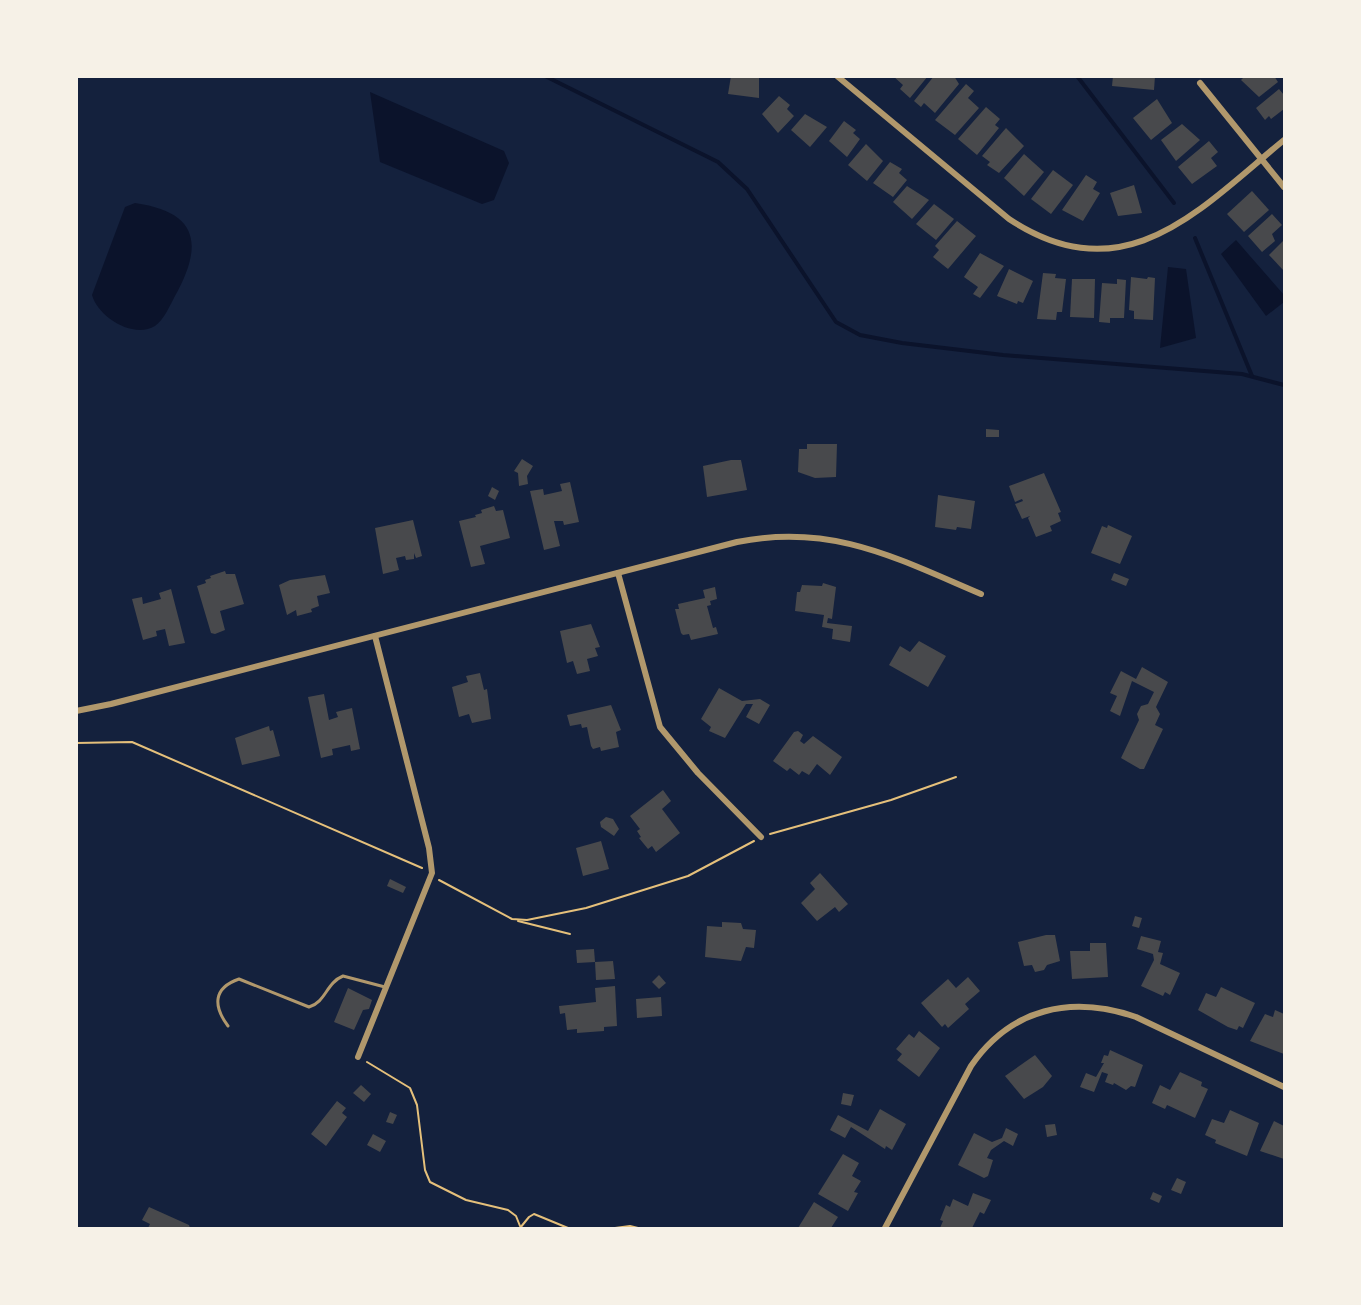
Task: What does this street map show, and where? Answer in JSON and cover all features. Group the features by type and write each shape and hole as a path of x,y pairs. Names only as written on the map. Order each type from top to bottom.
{"street":[{"path":"837,76 1009,219 1030,233 1069,246 1118,247 1159,236 1190,217 1284,140"},
{"path":"1200,83 1284,187"},
{"path":"76,711 753,539 814,536 863,546 981,594"},
{"path":"618,573 660,727 698,773 761,837"},
{"path":"358,1057 432,873 429,848 375,636"},
{"path":"885,1228 971,1066 994,1038 1013,1024 1048,1010 1093,1006 1136,1017 1284,1087"}],"lane":[{"path":"228,1026 219,1013 219,995 224,987 239,979 309,1007 320,1003 330,985 343,976 387,987"}],"path":[{"path":"761,837 891,800 956,777"},
{"path":"512,919 555,933 570,934"},
{"path":"358,1057 402,1081 410,1088 417,1105 425,1170 430,1182 466,1200 508,1210 516,1216 520,1227 534,1214 568,1228"},
{"path":"615,1228 630,1226 638,1228"}],"water":[{"path":"370,92 504,151 509,163 494,200 482,204 380,162"},
{"path":"135,203 156,207 172,214 190,233 192,246 190,261 184,277 164,316 155,326 137,330 127,328 109,318 101,311 92,295 125,207"},
{"path":"1236,240 1284,295 1284,302 1266,316 1221,254"},
{"path":"1168,267 1186,269 1196,338 1160,348"}],"building":[{"path":"731,76 759,76 759,98 728,94"},
{"path":"893,76 928,76 910,98 900,89 903,85"},
{"path":"934,76 954,76 959,84 935,113 924,103 921,107 914,101"},
{"path":"1113,76 1155,76 1154,90 1112,86"},
{"path":"1245,76 1274,76 1278,82 1259,97 1241,80"},
{"path":"966,84 974,91 968,98 979,108 955,135 935,120"},
{"path":"1279,89 1284,95 1284,109 1271,119 1269,116 1265,120 1256,108"},
{"path":"779,96 790,105 787,109 794,116 778,133 762,114"},
{"path":"1157,99 1172,123 1151,140 1133,118"},
{"path":"986,107 1000,119 995,125 999,128 977,155 958,139"},
{"path":"805,114 827,127 810,147 791,130"},
{"path":"844,121 856,130 853,133 860,139 847,157 829,141"},
{"path":"1182,124 1200,140 1176,161 1161,140"},
{"path":"1006,128 1024,146 999,173 987,165 990,162 982,156"},
{"path":"1209,141 1218,152 1211,158 1217,166 1192,184 1178,167"},
{"path":"866,144 883,161 867,181 848,165"},
{"path":"1024,154 1044,172 1024,196 1004,178"},
{"path":"890,162 902,169 899,173 907,180 893,197 873,183"},
{"path":"1053,170 1073,185 1051,214 1031,199"},
{"path":"1086,175 1097,182 1093,189 1100,193 1083,221 1062,210"},
{"path":"1134,185 1142,213 1118,216 1110,193"},
{"path":"907,186 929,200 912,219 893,202"},
{"path":"1252,191 1269,210 1244,232 1227,214"},
{"path":"934,204 954,219 936,240 916,224"},
{"path":"1272,214 1282,225 1272,234 1275,241 1262,252 1248,236"},
{"path":"957,221 976,236 948,269 933,257 939,250 935,246"},
{"path":"1284,240 1284,271 1269,255"},
{"path":"980,253 1004,266 980,298 973,294 978,287 964,277"},
{"path":"1009,269 1033,281 1023,303 1018,301 1017,304 997,296"},
{"path":"1043,273 1056,274 1055,278 1066,279 1062,312 1057,312 1056,320 1037,319"},
{"path":"1131,277 1155,278 1153,320 1134,319 1134,311 1129,310"},
{"path":"1072,279 1095,279 1094,318 1070,317"},
{"path":"1117,279 1126,280 1124,318 1110,318 1110,323 1099,322 1102,283 1117,284"},
{"path":"986,429 999,430 999,437 986,437"},
{"path":"807,444 837,444 836,477 815,478 798,472 799,449 807,449"},
{"path":"522,459 533,466 527,476 528,484 519,486 518,473 514,471"},
{"path":"741,460 747,490 707,497 703,466"},
{"path":"1044,473 1061,512 1058,513 1061,521 1050,526 1052,531 1036,537 1028,518 1030,516 1022,519 1015,504 1023,501 1022,499 1015,502 1009,486"},
{"path":"570,482 579,522 564,525 563,521 554,521 560,546 544,550 530,491 543,489 544,495 562,491 560,484"},
{"path":"492,487 499,491 495,500 488,496"},
{"path":"938,495 975,501 971,529 957,527 956,530 935,527"},
{"path":"494,506 496,511 503,510 510,538 480,546 485,564 471,567 459,521 476,517 475,515 482,513 481,510"},
{"path":"413,520 422,556 416,558 414,553 414,559 406,560 405,556 396,558 399,570 383,574 375,528"},
{"path":"1108,525 1132,536 1120,564 1091,553 1102,526 1107,528"},
{"path":"225,571 226,574 235,574 244,604 220,611 225,630 215,634 211,633 197,586 206,583 205,580 211,578 210,576"},
{"path":"1114,573 1129,579 1126,586 1111,580"},
{"path":"325,575 330,593 317,596 319,606 311,609 312,612 297,616 296,610 287,615 279,585 290,580"},
{"path":"823,583 836,587 832,619 828,618 827,623 852,626 850,642 832,639 833,629 822,627 824,615 795,611 797,592 800,592 802,585 822,586"},
{"path":"715,587 717,599 710,601 711,605 707,606 713,628 716,627 718,634 691,640 689,634 681,633 675,609 679,609 678,604 705,598 703,590"},
{"path":"171,589 185,643 169,646 165,629 156,631 157,636 143,640 132,599 142,597 143,604 161,599 159,593"},
{"path":"591,624 600,647 595,648 598,656 587,659 590,671 577,674 573,661 567,663 560,631"},
{"path":"919,641 946,656 928,687 889,665 900,646 910,652"},
{"path":"1142,667 1168,682 1156,707 1160,714 1155,725 1163,729 1144,769 1140,769 1121,758 1139,720 1137,714 1141,706 1148,704 1154,692 1132,681 1120,716 1110,711 1117,696 1110,693 1121,671 1136,679"},
{"path":"480,673 484,690 487,689 491,719 472,723 469,714 459,717 452,687 468,682 466,676"},
{"path":"719,688 742,701 760,699 770,705 759,724 746,717 753,704 746,704 725,738 709,731 711,727 701,719"},
{"path":"324,694 329,720 338,717 336,712 352,708 360,749 351,751 350,745 332,749 333,755 321,758 308,697"},
{"path":"611,705 621,730 616,732 619,747 601,751 600,747 593,749 587,727 582,728 581,724 570,726 567,715"},
{"path":"269,726 270,731 273,730 280,756 242,765 235,738"},
{"path":"798,731 803,735 800,741 804,744 813,736 842,757 830,775 817,764 809,775 802,771 799,775 790,768 787,771 773,761 794,732"},
{"path":"663,790 671,801 662,809 680,833 656,852 652,846 648,849 639,838 641,837 637,831 640,829 630,816"},
{"path":"606,817 613,819 619,829 614,836 601,827 600,822"},
{"path":"601,841 609,869 583,876 576,848"},
{"path":"820,873 848,904 839,912 835,907 817,921 801,903 815,889 810,883"},
{"path":"390,879 406,887 403,893 387,886"},
{"path":"1135,916 1142,918 1139,928 1132,926"},
{"path":"722,922 741,923 743,929 756,930 754,948 746,947 741,961 705,957 707,926 722,927"},
{"path":"1055,935 1060,961 1035,972 1032,965 1024,966 1018,942"},
{"path":"1141,936 1161,941 1158,952 1163,953 1160,964 1180,973 1170,995 1165,992 1163,996 1141,986 1154,960 1153,954 1137,949"},
{"path":"1090,943 1106,943 1108,977 1072,979 1070,951 1090,951"},
{"path":"594,949 595,962 577,963 576,950"},
{"path":"613,961 615,979 596,980 595,962"},
{"path":"659,975 666,983 659,989 652,982"},
{"path":"968,977 980,991 965,1004 969,1009 948,1028 945,1024 942,1027 921,1003 948,979 956,988"},
{"path":"615,986 617,1026 604,1027 604,1031 577,1033 577,1029 567,1030 565,1013 560,1014 559,1006 596,1002 595,988"},
{"path":"1221,987 1255,1003 1243,1028 1239,1026 1237,1030 1228,1027 1198,1010 1206,993 1216,997"},
{"path":"348,988 372,1000 369,1009 363,1010 354,1030 334,1022"},
{"path":"661,997 662,1016 637,1018 636,999"},
{"path":"1275,1010 1284,1014 1284,1054 1250,1041 1265,1014 1273,1017"},
{"path":"919,1031 940,1048 919,1077 897,1060 902,1054 896,1049 909,1034 914,1038"},
{"path":"1110,1050 1143,1065 1135,1087 1131,1086 1126,1090 1114,1083 1113,1085 1105,1082 1108,1074 1102,1072 1094,1092 1080,1087 1086,1073 1096,1077 1104,1063 1101,1063 1104,1055 1108,1056"},
{"path":"1035,1055 1052,1076 1043,1087 1024,1099 1005,1076"},
{"path":"1180,1072 1202,1082 1201,1086 1208,1089 1195,1118 1167,1105 1165,1109 1152,1103 1160,1085 1170,1090"},
{"path":"361,1085 371,1094 364,1102 353,1093"},
{"path":"843,1093 854,1095 851,1106 841,1104"},
{"path":"337,1101 346,1108 342,1113 347,1117 326,1146 311,1134"},
{"path":"880,1109 906,1124 892,1150 886,1146 885,1149 851,1127 845,1138 830,1130 838,1115 868,1131"},
{"path":"1230,1110 1259,1123 1247,1156 1215,1143 1216,1140 1205,1135 1212,1119 1224,1123"},
{"path":"390,1112 397,1115 393,1124 386,1122"},
{"path":"1274,1121 1284,1126 1284,1159 1260,1151"},
{"path":"1055,1124 1057,1135 1047,1137 1045,1125"},
{"path":"1006,1128 1018,1134 1013,1146 1004,1141 991,1150 987,1158 993,1160 988,1176 984,1178 958,1165 974,1133 992,1142 1002,1138"},
{"path":"373,1134 386,1141 380,1152 367,1145"},
{"path":"843,1154 859,1163 852,1176 861,1181 854,1192 858,1193 848,1211 818,1194"},
{"path":"1177,1178 1186,1182 1181,1194 1171,1190"},
{"path":"1153,1192 1162,1196 1159,1203 1150,1199"},
{"path":"973,1193 991,1200 984,1214 980,1212 972,1228 940,1228 943,1221 940,1220 946,1205 950,1207 953,1199 968,1206"},
{"path":"814,1202 838,1217 831,1228 798,1228"},
{"path":"149,1207 189,1225 190,1228 148,1228 150,1224 142,1220"}],"waterway":[{"path":"545,76 718,162 747,189 836,322 860,335 902,343 1003,355 1242,374 1284,385"},
{"path":"1077,76 1174,203"},
{"path":"1195,238 1252,376"}]}
